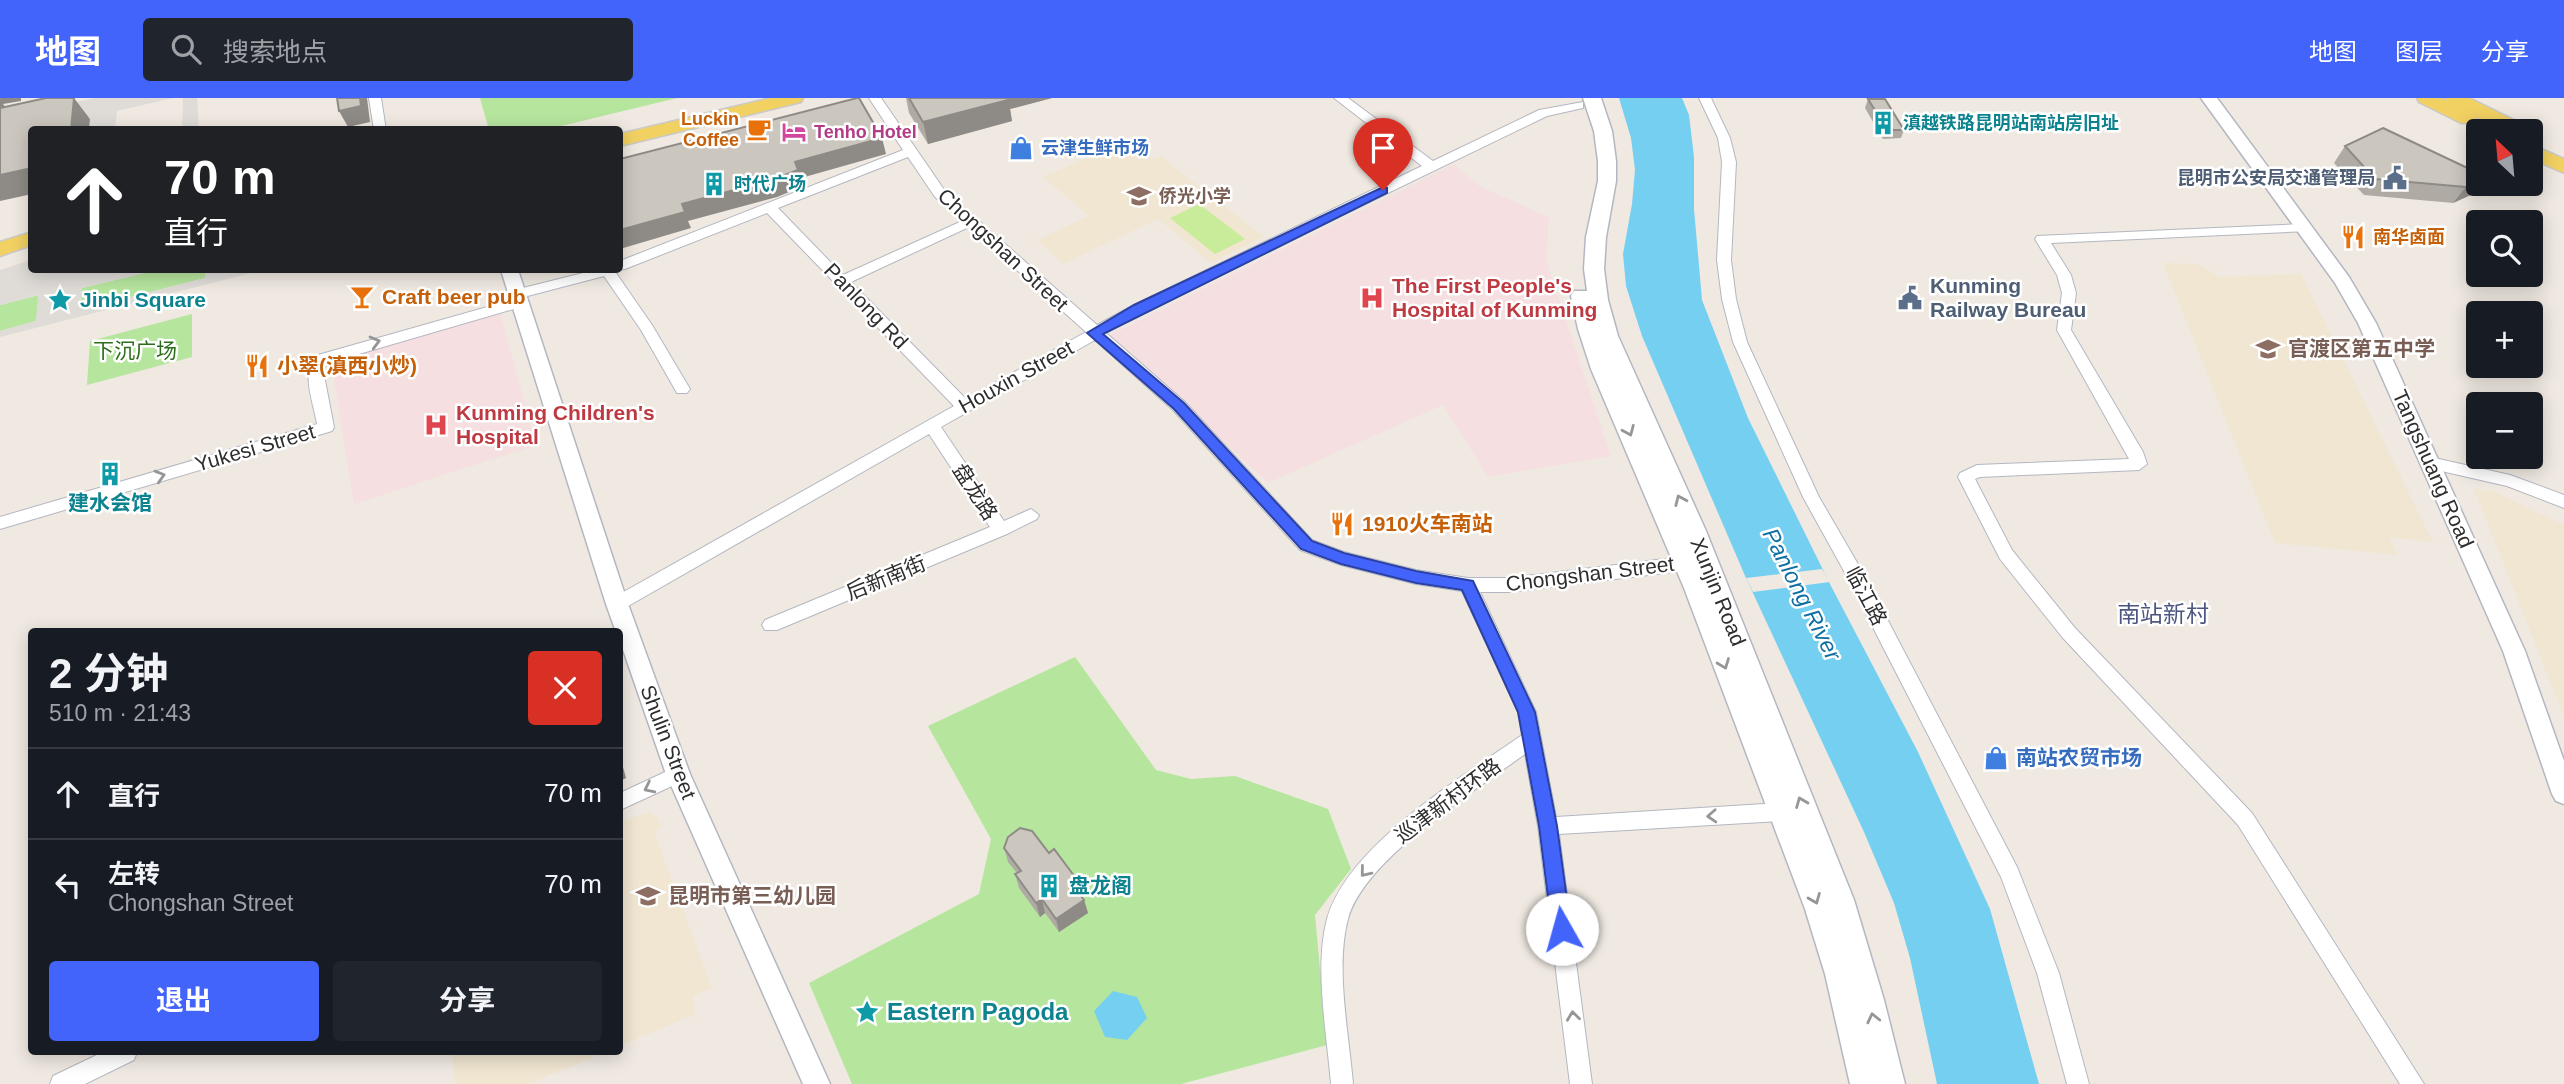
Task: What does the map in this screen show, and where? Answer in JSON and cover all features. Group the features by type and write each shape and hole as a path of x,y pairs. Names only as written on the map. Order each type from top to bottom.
{"main road":[{"path":"623,128 739,98"},
{"path":"623,139 794,98"},
{"path":"2426,98 2468,119"},
{"path":"2454,98 2497,119"},
{"name":"Xunjin Road","path":"1583,100 1594,171 1580,236 1578,265 1588,329 1695,562 1840,900 1869,1000 1889,1084"},
{"path":"2543,142 2564,152"},
{"path":"2543,156 2564,167"},
{"path":"0,248 28,239"},
{"path":"0,263 28,254"},
{"name":"Xunjin Road","path":"1695,562 1780,812 1820,909 1840,974 1866,1084"}],"street":[{"path":"375,98 379,126"},
{"name":"Chongshan Street","path":"875,98 909,152 940,194 1179,406 1306,545 1341,558 1416,577 1468,585 1510,585 1695,562"},
{"path":"1340,98 1432,167"},
{"name":"临江路","path":"1705,98 1724,138 1729,162 1724,260 1729,299 1740,342 1811,497 1853,571 2010,874 2048,973 2078,1084"},
{"name":"Tangshuang Road","path":"2209,98 2343,282 2367,323 2514,651 2564,794"},
{"name":"Houxin Street","path":"617,604 1139,308 1543,113 1583,100"},
{"path":"623,265 909,152"},
{"name":"Panlong Rd","path":"768,206 964,407"},
{"path":"841,281 970,222"},
{"path":"2304,228 2042,239 2064,275 2069,293 2064,330 2135,452 2139,464 1977,471 1966,477 2006,554 2069,633 2245,819 2413,1084"},
{"name":"Shulin Street","path":"510,273 617,604 678,774 817,1084"},
{"path":"518,299 599,273"},
{"path":"614,273 682,389"},
{"name":"Yukesi Street","path":"0,523 326,427 314,370 316,364 323,359 518,299"},
{"name":"盘龙路","path":"931,424 1001,530 1031,515"},
{"path":"2430,463 2510,481 2564,502"},
{"name":"后新南街","path":"771,625 1001,530"},
{"path":"1468,585 1527,712 1548,826 1581,1084"},
{"name":"巡津新村环路","path":"1342,1084 1334,943 1338,915 1354,885 1394,842 1532,737"},
{"path":"623,801 678,774"},
{"path":"1548,826 1780,812"},
{"path":"61,1084 120,1055"}],"shaded area":[{"path":"95,98 173,98 117,111 115,126 90,126 90,117 76,116 0,119"},
{"path":"183,98 197,98 199,126 182,126"},
{"name":"侨光小学","path":"1128,140 1152,159 1160,156 1264,237 1211,263 1158,219 1063,264 1037,240 1089,216 1043,177"},
{"name":"The First People's Hospital of Kunming","path":"1454,164 1479,186 1549,217 1546,260 1611,456 1488,477 1443,405 1268,483 1110,335"},
{"name":"Jinbi Square","path":"28,261 28,273 144,273 82,288 81,310 205,278 205,273 251,273 0,337 0,331 36,321 38,295 0,305 0,270"},
{"name":"官渡区第五中学","path":"2163,263 2198,264 2219,277 2301,274 2433,542 2389,537 2397,555 2275,543"},
{"name":"Kunming Children's Hospital","path":"500,312 536,445 354,504 331,361"},
{"path":"2474,489 2493,491 2564,525 2564,717"},
{"name":"昆明市第三幼儿园","path":"649,812 657,817 662,827 654,832 712,988 693,996 695,1014 623,1045 623,821"},
{"path":"452,1055 599,1055 528,1084 455,1084"}],"green space":[{"path":"480,98 677,98 561,126 488,126"},
{"path":"1199,204 1245,239 1215,254 1170,218"},
{"path":"144,273 205,273 205,278 80,310 82,288"},
{"path":"39,295 36,321 0,331 0,305"},
{"name":"下沉广场","path":"192,314 192,357 87,385 90,341"},
{"path":"1075,657 1156,770 1191,779 1235,776 1328,809 1351,869 1315,915 1327,1045 1181,1084 852,1084 809,983 979,894 991,839 928,726"}],"water":[{"name":"Panlong River","path":"1619,98 1682,98 1689,115 1694,157 1694,209 1702,300 1748,418 1831,586 1918,752 1990,909 2039,1084 1937,1084 1910,958 1894,903 1864,832 1746,578 1642,336 1626,286 1623,254 1635,170 1631,138"},
{"path":"1113,991 1137,997 1147,1018 1127,1040 1105,1037 1094,1011"}],"pier":[{"path":"1822,569 1830,582 1753,592 1746,578"}],"building":[{"path":"46,98 74,98 71,126 28,126 28,169 0,175 0,108"},
{"path":"337,98 360,98 361,106 339,111"},
{"name":"时代广场","path":"859,98 882,138 795,162 798,170 772,180 682,204 685,212 623,229 623,158"},
{"path":"909,98 1007,98 1008,100 923,122"},
{"path":"1868,99 1885,99 1904,130 1887,130"},
{"path":"2383,128 2466,167 2466,187 2375,179 2345,146"},
{"name":"盘龙阁","path":"1020,828 1032,831 1049,853 1054,849 1075,877 1070,881 1084,900 1056,919 1042,899 1036,903 1015,874 1021,871 1004,848 1008,837"}],"place":[{"name":"滇越铁路昆明站南站房旧址","path":"1883,123"},
{"name":"Luckin Coffee","path":"759,129"},
{"name":"Tenho Hotel","path":"794,132"},
{"name":"云津生鲜市场","path":"1021,148"},
{"name":"昆明市公安局交通管理局","path":"2395,178"},
{"name":"时代广场","path":"714,184"},
{"name":"侨光小学","path":"1139,196"},
{"name":"南华卤面","path":"2353,237"},
{"name":"Craft beer pub","path":"362,297"},
{"name":"The First People's Hospital of Kunming","path":"1372,298"},
{"name":"Kunming Railway Bureau","path":"1910,298"},
{"name":"Jinbi Square","path":"60,300"},
{"name":"官渡区第五中学","path":"2268,349"},
{"name":"小翠(滇西小炒)","path":"257,366"},
{"name":"Kunming Children's Hospital","path":"436,425"},
{"name":"建水会馆","path":"110,474"},
{"name":"1910火车南站","path":"1342,524"},
{"name":"南站农贸市场","path":"1996,758"},
{"name":"盘龙阁","path":"1049,886"},
{"name":"昆明市第三幼儿园","path":"648,896"},
{"name":"Eastern Pagoda","path":"867,1012"}],"district":[{"name":"南站新村","path":"2163,614"}],"route":[{"path":"1383,190 1139,308 1094,333 1179,406 1306,545 1341,558 1416,577 1468,585 1527,712 1548,826 1562,929"}]}
